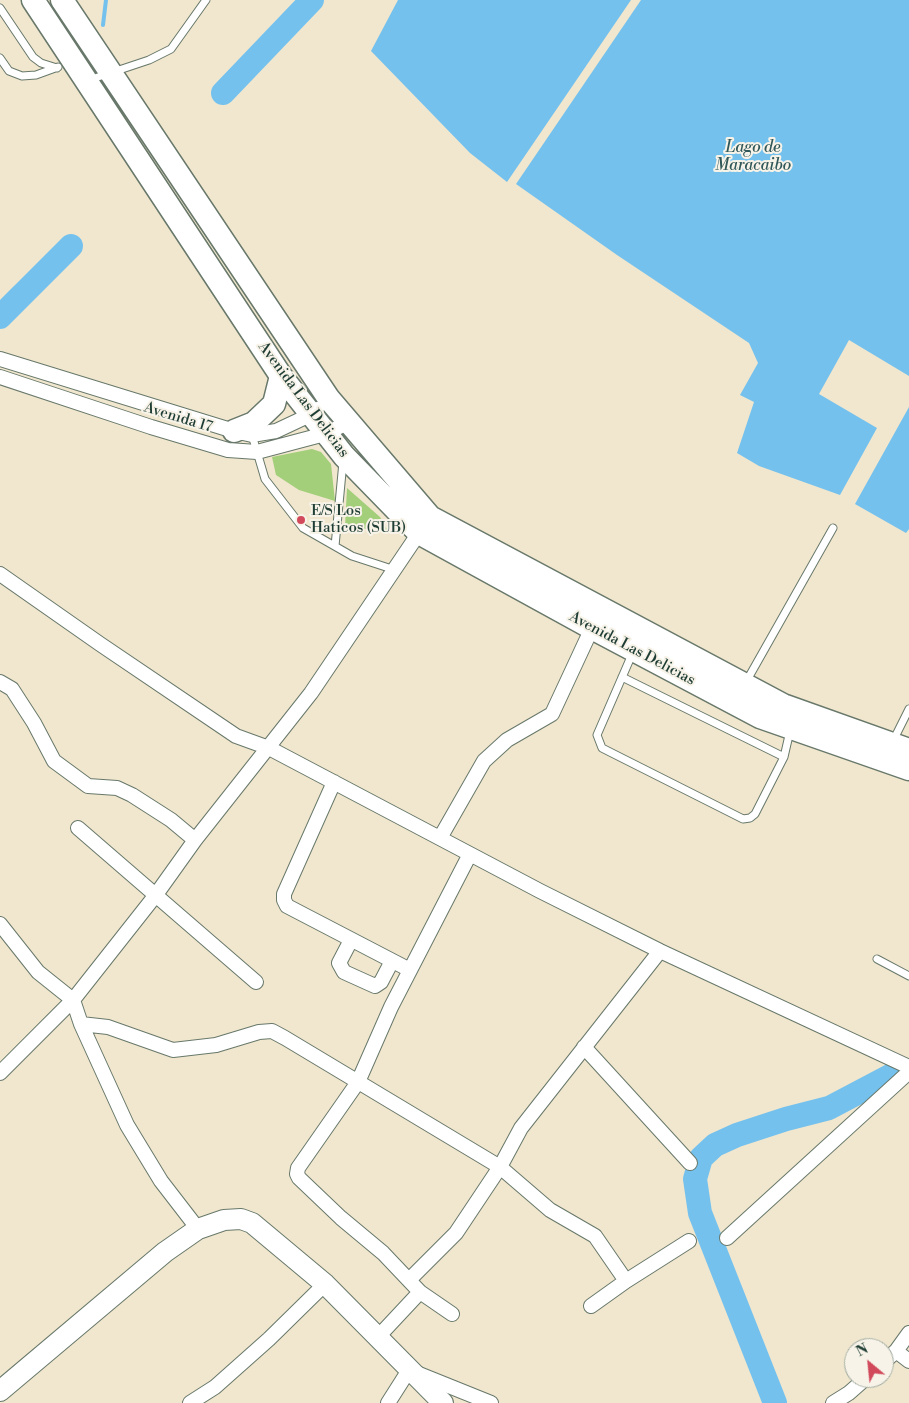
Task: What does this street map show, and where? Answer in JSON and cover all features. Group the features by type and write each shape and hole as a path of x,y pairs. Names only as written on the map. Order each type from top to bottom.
{"main road":[{"name":"Avenida Las Delicias","path":"33,0 64,64 86,81 281,376 310,415 344,456 424,525 578,608 744,684 783,705 901,747"},
{"name":"Avenida Las Delicias","path":"62,0 329,399 349,422 424,525"},
{"path":"243,433 274,404 281,376"},
{"name":"Avenida Las Delicias","path":"578,608 592,628 760,717 909,769"}],"street":[{"name":"Avenida 17","path":"0,359 243,433 276,431 310,415 329,399"},
{"name":"Avenida 17","path":"0,377 151,428 228,450 257,452 325,434 349,422"},
{"path":"0,1073 73,1000 155,896 195,840 311,693 424,525"},
{"path":"0,574 236,736 269,748 540,891 660,951 909,1067"},
{"path":"440,838 484,761 507,740 552,714 592,628"},
{"path":"0,682 12,689 34,723 54,761 88,786 117,788 132,795 171,820 195,840"},
{"path":"334,782 284,894 284,900 287,906 410,970"},
{"path":"78,828 256,982"},
{"path":"452,1314 420,1292 383,1253 340,1218 297,1174 298,1168 358,1082 391,1007 470,854"},
{"path":"0,924 38,972 73,1000 81,1024 128,1125 161,1181 198,1229"},
{"path":"352,940 340,962 344,972 375,986 381,982 392,961"},
{"path":"409,1280 456,1233 500,1167 521,1128 660,951"},
{"path":"81,1024 108,1027 173,1050 216,1045 259,1032 272,1031 500,1167 550,1210 595,1236 626,1281"},
{"path":"584,1047 690,1163"},
{"path":"727,1238 909,1072"},
{"path":"0,1391 165,1252 198,1229 224,1220 241,1219 252,1223 325,1284 443,1403"},
{"path":"591,1306 689,1241"},
{"path":"190,1403 215,1387 269,1339 325,1284"},
{"path":"377,1338 420,1292"},
{"path":"909,1333 896,1351 909,1361"},
{"path":"388,1403 409,1370"},
{"path":"409,1370 491,1403"},
{"path":"833,1403 855,1388"}],"lane":[{"path":"86,81 149,60 171,50 206,0"},
{"path":"0,8 33,57 41,62 64,64"},
{"path":"0,58 9,71 22,76 36,75 64,64"},
{"path":"243,433 257,452 265,479 303,528 352,556 395,570"},
{"path":"335,546 344,456"},
{"path":"744,684 833,528"},
{"path":"634,650 597,735 602,748 742,819 750,818 755,814 784,757 791,728"},
{"path":"622,677 784,757"},
{"path":"901,747 909,709"},
{"path":"877,959 909,976"}],"green space":[{"path":"312,449 321,452 331,464 335,501 299,490 276,475 272,457"},
{"path":"347,488 380,517 388,531 345,527"}],"water":[{"path":"398,0 631,0 507,182 470,153 371,51"},
{"name":"Lago de Maracaibo","path":"641,0 909,0 909,376 849,340 819,394 877,428 840,495 759,466 737,453 754,402 740,395 758,363 749,343 617,255 516,184"},
{"path":"909,407 909,529 906,533 855,504"}],"waterway":[{"path":"103,25 106,0"},
{"path":"223,93 312,0"},
{"path":"0,317 71,246"},
{"path":"775,1403 700,1213 695,1179 701,1158 715,1145 737,1135 786,1119 829,1108 903,1069"}],"place":[{"name":"E/S Los Haticos (SUB)","path":"301,520"}]}
